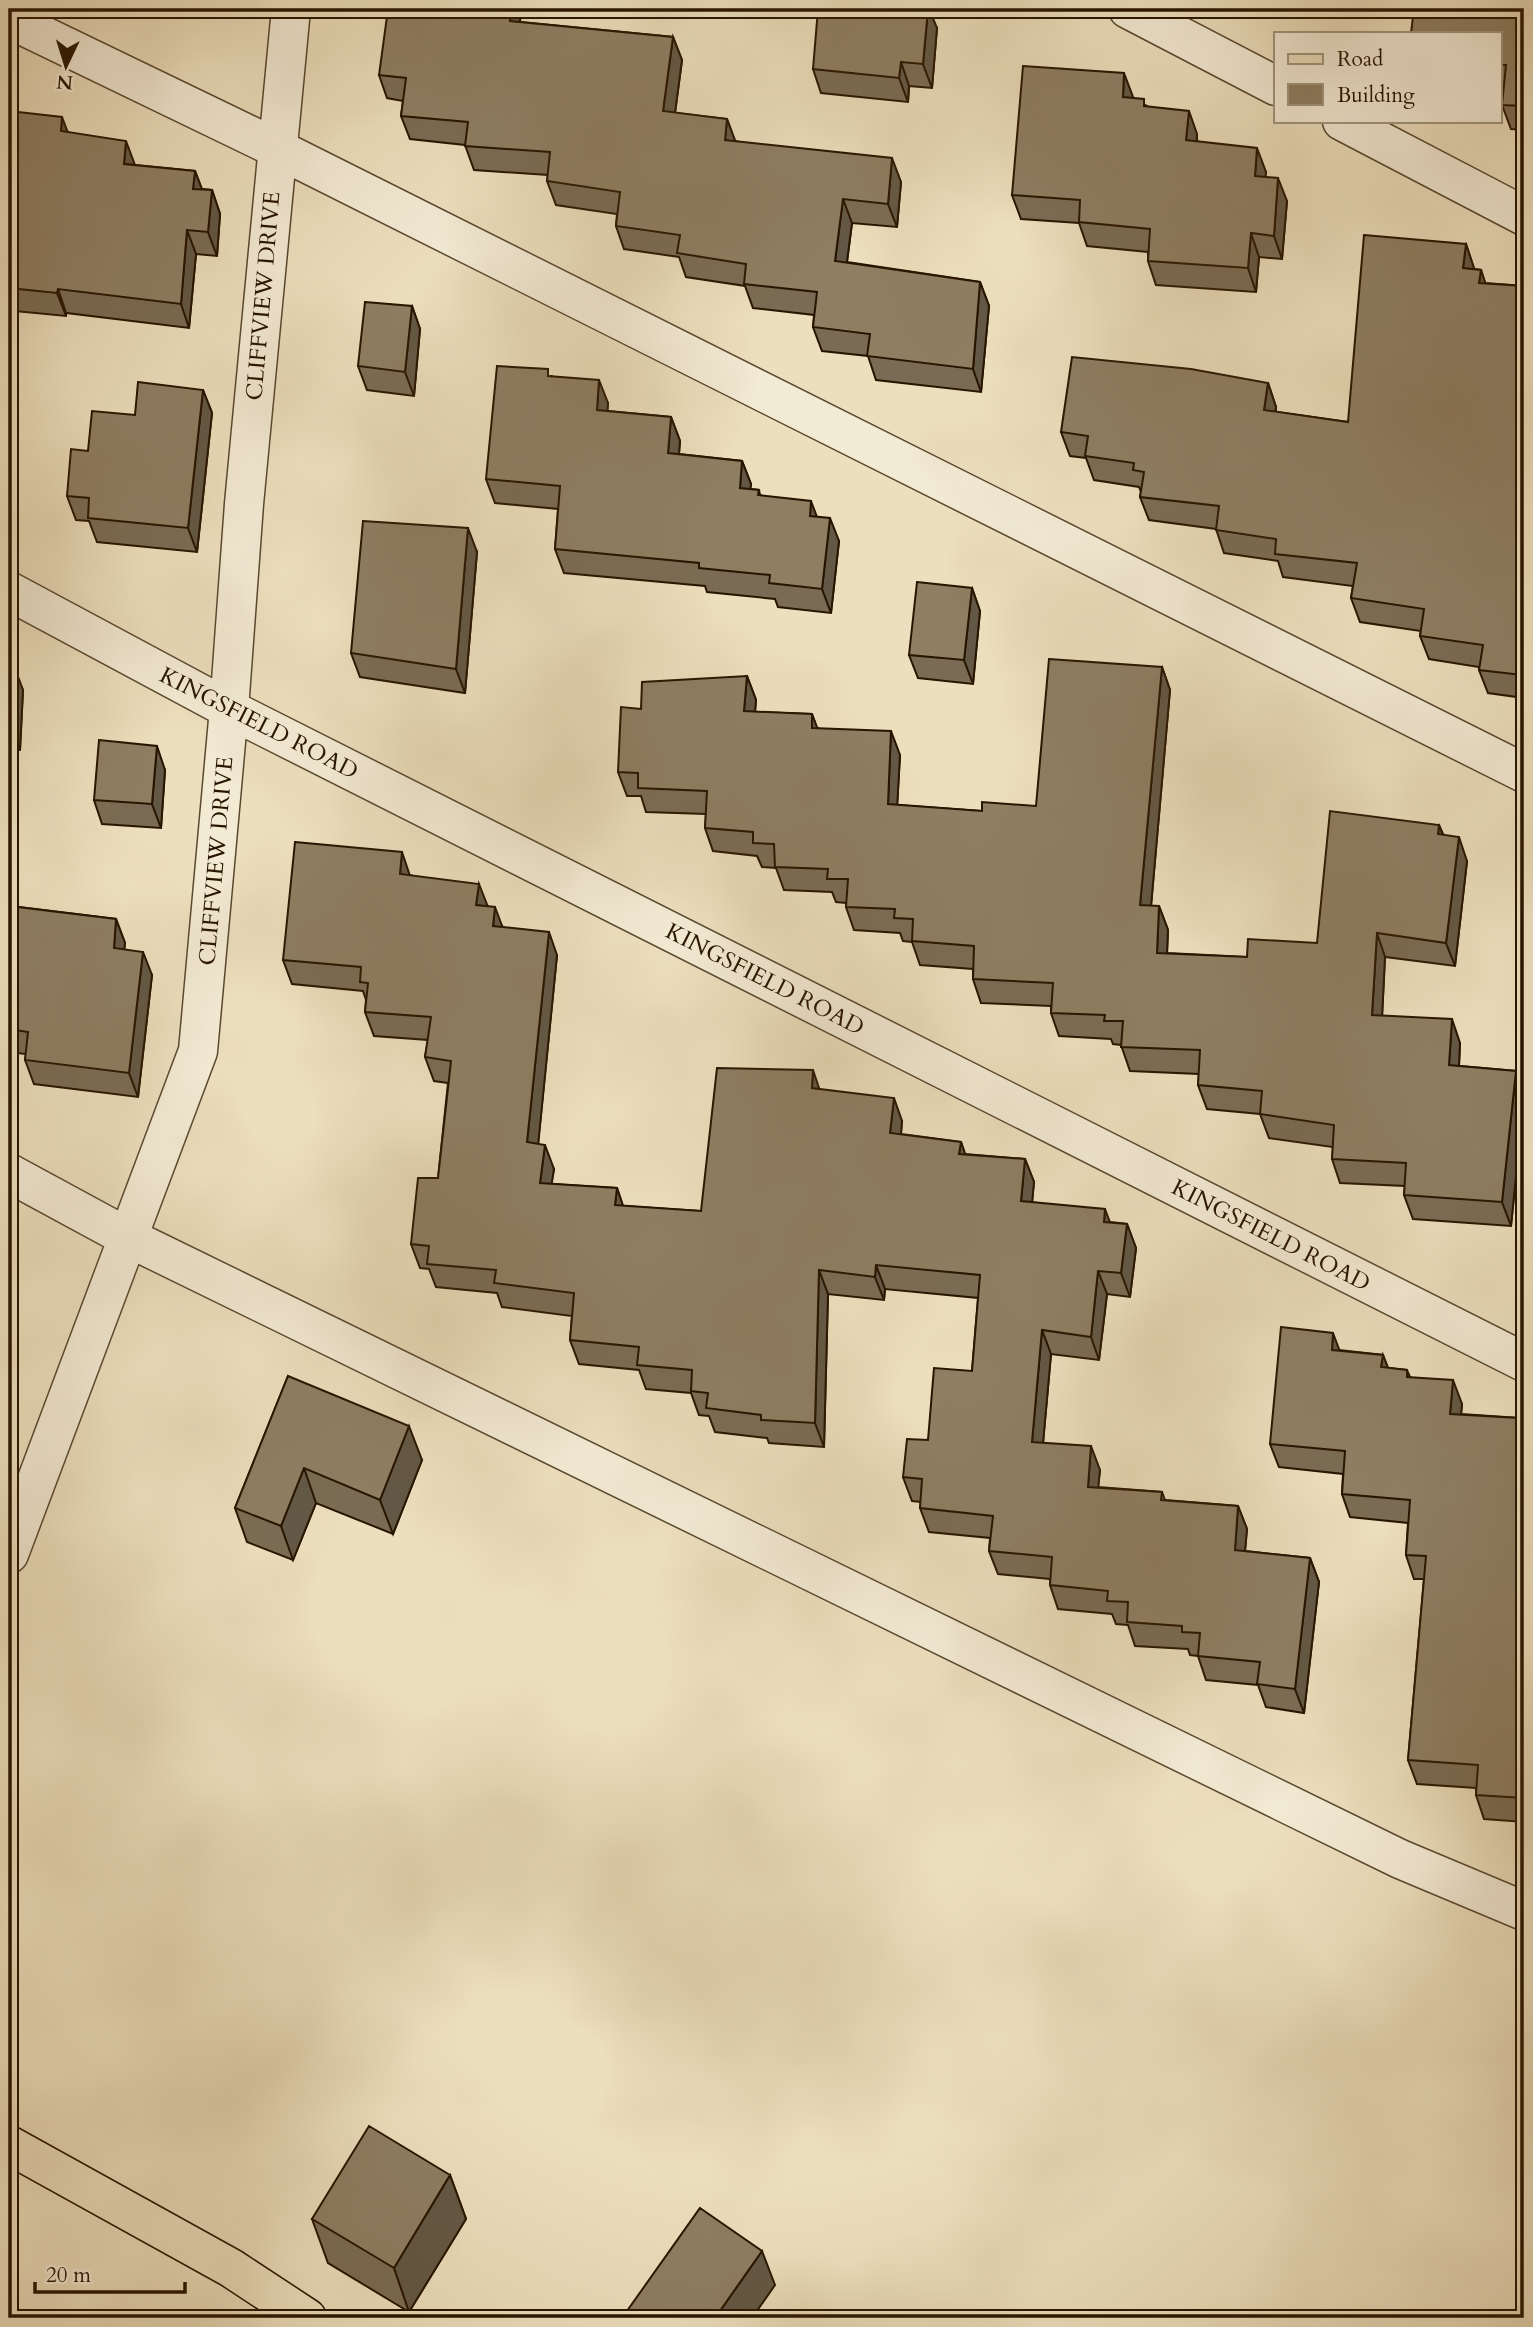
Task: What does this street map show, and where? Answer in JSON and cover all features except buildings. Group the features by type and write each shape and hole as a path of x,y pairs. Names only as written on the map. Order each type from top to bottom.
{"main road":[{"path":"9,2145 231,2268 307,2318"}],"lane":[{"name":"CLIFFVIEW DRIVE","path":"9,1554 198,1051 229,709 244,504 291,9"},
{"path":"1128,9 1274,85"},
{"path":"9,19 276,148 1524,773"},
{"path":"1344,122 1524,216"},
{"name":"KINGSFIELD ROAD","path":"9,592 229,709 1524,1362"},
{"path":"9,1173 127,1237 1400,1859 1524,1911"}]}
